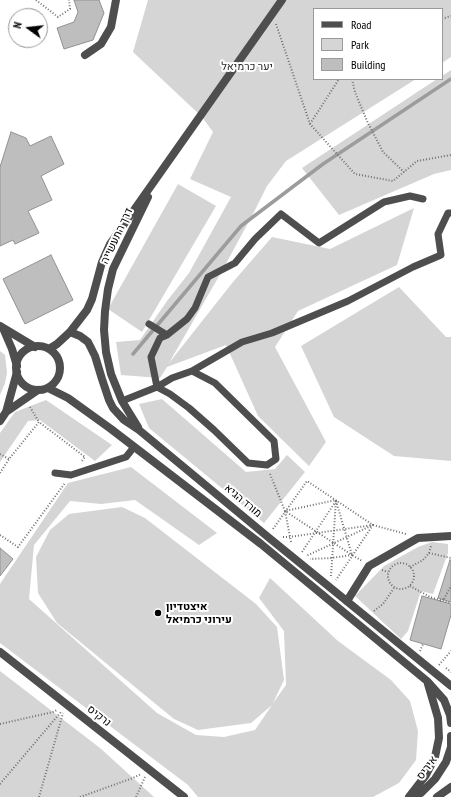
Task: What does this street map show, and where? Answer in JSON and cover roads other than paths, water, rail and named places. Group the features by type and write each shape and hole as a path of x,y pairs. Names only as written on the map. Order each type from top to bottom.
{"street":[{"path":"85,55 101,44 112,27 116,0"},
{"name":"דרך התעשייה","path":"70,332 87,310 92,299 102,262 110,244 282,0"},
{"name":"דרך התעשייה","path":"139,430 122,401 111,374 106,352 104,330 105,311 113,269 122,248 162,170"},
{"path":"1,327 35,347"},
{"path":"0,421 6,412 17,369 20,355 26,350 35,347 49,349 58,359 60,372 53,384 48,388 33,390 26,387 21,382 17,369 12,349 1,327"},
{"path":"49,349 70,332"},
{"name":"מורד הגיא","path":"70,332 80,336 88,342 95,356 102,379 114,408 124,420 139,430 296,560 434,670 451,686"},
{"path":"102,379 117,390"},
{"name":"מורד הגיא","path":"48,388 68,398 261,544 427,681 444,700 451,723"},
{"path":"6,412 38,390"},
{"path":"347,601 369,566 418,538 451,536"},
{"name":"נרקיס","path":"0,652 184,797"},
{"path":"409,797 426,775 436,757 439,738 438,718 427,681"},
{"path":"451,736 451,747"},
{"name":"איריס","path":"413,797 421,793 435,779 446,762 451,747"},
{"path":"437,797 451,787"}],"lane":[{"path":"157,387 151,357 160,338 167,335 187,319 195,308 208,276 235,263 255,239 281,214 319,243 384,202 410,196 423,198"},
{"path":"122,401 157,387 172,378 192,371 242,342 272,333 348,302 441,255 438,234 448,213 451,213"},
{"path":"149,324 167,335"},
{"path":"157,387 170,394 189,408 248,463 267,465 276,459 274,441 215,383 192,371"},
{"path":"55,473 71,475 126,457 134,447"}],"waterway":[{"path":"133,354 241,226 323,164 451,79"}],"place":[{"name":"איצטדיון עירוני כרמיאל","path":"158,613"}],"park label":[{"name":"יער כרמיאל","path":"247,67"}]}
